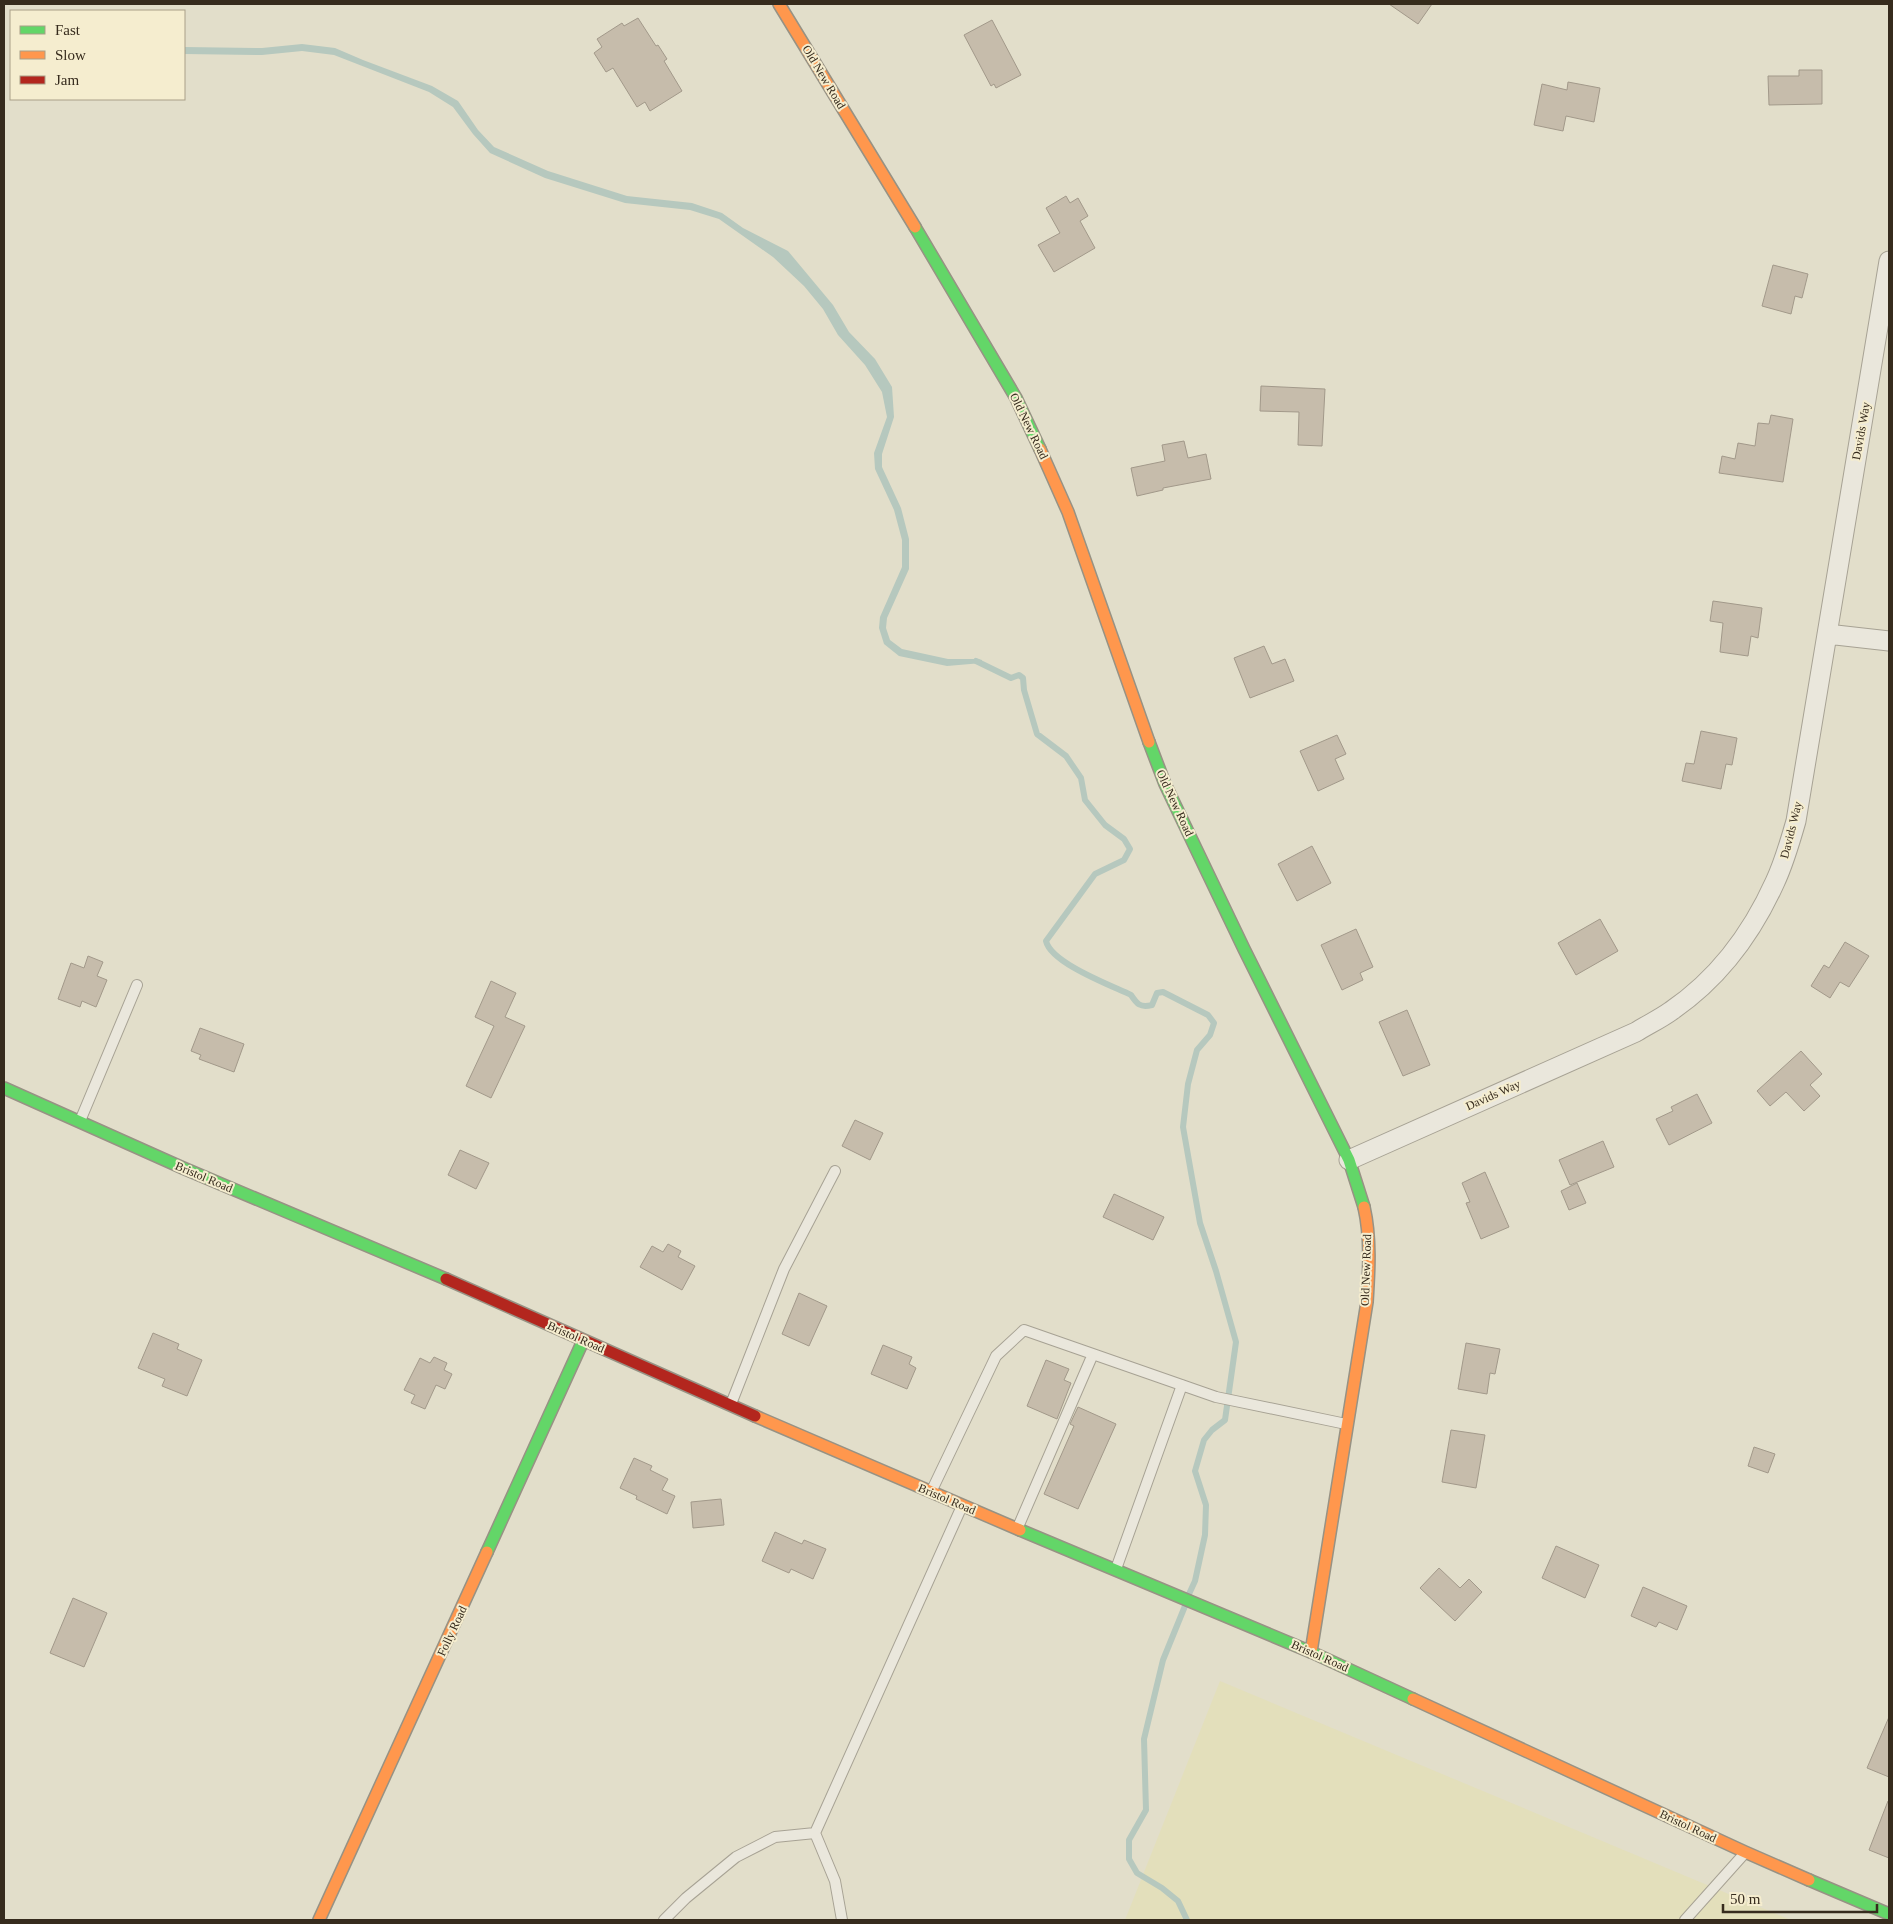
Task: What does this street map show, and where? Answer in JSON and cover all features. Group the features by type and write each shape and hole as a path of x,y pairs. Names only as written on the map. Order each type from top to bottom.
{"street":[{"name":"Old New Road","path":"779,4 947,279 1016,398 1068,512 1165,784 1244,949 1349,1160 1359,1188 1366,1214 1369,1258 1363,1329 1347,1424 1330,1547 1311,1652"},
{"name":"Davids Way","path":"1349,1160 1636,1032 1672,1011 1704,985 1733,953 1757,919 1776,882 1796,821 1889,261"},
{"path":"1827,634 1889,642"},
{"name":"Bristol Road","path":"4,1088 183,1168 460,1285 583,1341 931,1492 1311,1652 1746,1852 1889,1914"},
{"name":"Folly Road","path":"319,1920 583,1341"}],"lane":[{"path":"79,1122 137,986"},
{"path":"731,1405 784,1269 835,1171"},
{"path":"931,1492 996,1356 1024,1330 1216,1397 1347,1424"},
{"path":"1017,1528 1093,1354"},
{"path":"1116,1570 1182,1385"},
{"path":"842,1920 835,1881 815,1833 962,1505"},
{"path":"664,1920 686,1898 736,1857 775,1837 815,1833"},
{"path":"1685,1920 1746,1852"}],"shaded area":[{"path":"302,44 335,48 432,86 458,101 478,130 494,147 548,171 627,196 692,203 722,213 743,228 788,251 833,305 849,332 875,359 892,387 894,417 882,454 882,467 901,508 909,539 909,569 887,618 886,628 890,640 902,649 948,659 978,659 982,660 982,663 947,666 899,656 884,644 879,628 880,617 902,567 902,540 894,510 875,469 874,453 887,417 882,392 865,365 838,335 823,309 804,286 773,257 719,219 690,210 625,203 545,178 490,153 453,107 429,92 334,55 302,51 262,55 185,54 185,47 262,48"},
{"path":"1220,1681 1791,1920 1125,1920"}],"building":[{"path":"1389,4 1432,4 1418,24"},
{"path":"638,18 667,59 664,61 682,91 650,111 645,102 637,107 613,68 606,72 594,53 602,47 597,39 622,23 624,26"},
{"path":"992,20 1021,75 996,88 994,84 991,86 964,35"},
{"path":"1799,70 1822,70 1822,104 1769,105 1768,76 1799,76"},
{"path":"1568,82 1600,88 1594,122 1566,116 1563,131 1534,125 1542,84 1567,90"},
{"path":"1066,196 1070,203 1078,198 1088,216 1080,221 1095,248 1054,272 1038,245 1060,233 1046,208"},
{"path":"1773,265 1808,274 1802,298 1795,296 1791,314 1762,306"},
{"path":"1261,386 1325,389 1322,446 1298,445 1299,412 1260,411"},
{"path":"1771,415 1793,419 1783,482 1719,473 1722,456 1735,459 1738,443 1755,446 1758,423 1769,424"},
{"path":"1184,441 1188,458 1206,454 1211,479 1163,488 1163,490 1137,496 1131,468 1165,461 1162,445"},
{"path":"1713,601 1762,608 1758,638 1751,636 1748,656 1720,652 1723,623 1710,621"},
{"path":"1264,646 1272,664 1285,659 1294,681 1250,698 1234,658"},
{"path":"1701,731 1737,738 1732,765 1726,764 1721,789 1682,781 1686,763 1694,764"},
{"path":"1337,735 1346,754 1335,759 1344,779 1318,791 1300,751"},
{"path":"1312,846 1331,883 1297,901 1278,864"},
{"path":"1600,919 1618,951 1576,975 1558,943"},
{"path":"1356,929 1373,967 1360,973 1363,980 1342,990 1321,945"},
{"path":"1845,942 1869,956 1849,987 1840,982 1830,998 1811,986 1824,965 1829,968"},
{"path":"88,956 103,962 97,976 107,980 96,1007 82,1001 80,1007 58,999 71,963 84,968"},
{"path":"491,981 516,993 505,1017 525,1026 491,1098 466,1086 494,1026 475,1017"},
{"path":"1407,1010 1430,1065 1403,1076 1379,1022"},
{"path":"200,1028 244,1044 234,1072 199,1059 201,1055 191,1051"},
{"path":"1801,1051 1822,1074 1810,1085 1820,1096 1804,1111 1786,1092 1770,1106 1757,1091"},
{"path":"1697,1094 1712,1123 1669,1145 1656,1119 1673,1111 1671,1107"},
{"path":"855,1120 883,1133 870,1160 842,1146"},
{"path":"1603,1141 1614,1167 1570,1185 1559,1160"},
{"path":"460,1150 489,1163 476,1189 448,1175"},
{"path":"1485,1172 1509,1227 1481,1239 1466,1203 1470,1202 1462,1183"},
{"path":"1577,1183 1586,1203 1569,1210 1561,1191"},
{"path":"1114,1194 1164,1217 1153,1240 1103,1217"},
{"path":"668,1244 681,1251 678,1257 695,1266 682,1290 640,1267 652,1246 663,1252"},
{"path":"799,1293 827,1306 809,1346 782,1334"},
{"path":"153,1333 179,1344 177,1349 202,1360 187,1396 162,1386 165,1379 138,1368"},
{"path":"1466,1343 1500,1349 1495,1374 1490,1373 1487,1394 1458,1389"},
{"path":"883,1345 912,1357 909,1364 916,1368 907,1389 871,1374"},
{"path":"434,1357 447,1363 444,1370 452,1374 445,1389 436,1385 425,1409 411,1403 415,1395 404,1390 420,1358 430,1363"},
{"path":"1046,1360 1069,1369 1064,1380 1071,1383 1057,1419 1027,1406"},
{"path":"1078,1407 1116,1424 1078,1509 1044,1494 1074,1426 1070,1424"},
{"path":"1451,1430 1485,1435 1476,1488 1442,1482"},
{"path":"1754,1447 1775,1454 1768,1473 1748,1466"},
{"path":"634,1458 652,1466 650,1470 668,1479 662,1490 675,1496 667,1514 636,1499 637,1496 620,1488"},
{"path":"721,1499 724,1525 693,1528 691,1502"},
{"path":"775,1532 802,1544 804,1540 826,1549 813,1579 791,1569 789,1573 762,1561"},
{"path":"1556,1546 1599,1565 1585,1598 1542,1578"},
{"path":"1439,1568 1460,1588 1469,1579 1482,1592 1455,1621 1420,1588"},
{"path":"1643,1587 1687,1606 1677,1630 1659,1622 1656,1627 1631,1616"},
{"path":"73,1598 107,1613 84,1667 50,1653"},
{"path":"1889,1717 1889,1777 1867,1768"},
{"path":"1889,1801 1889,1858 1869,1850"}],"waterway":[{"path":"976,661 1011,678 1019,675 1023,678 1024,690 1037,734 1066,756 1081,778 1085,800 1105,825 1124,839 1130,849 1124,860 1095,874 1046,941 1050,949 1058,957 1082,972 1131,995 1139,1004 1144,1006 1152,1005 1157,993 1163,992 1208,1015 1214,1023 1210,1035 1197,1050 1188,1084 1183,1127 1200,1223 1236,1342 1225,1420 1212,1430 1204,1440 1195,1471 1206,1505 1205,1535 1195,1581 1189,1594"},
{"path":"1185,1606 1163,1660 1144,1739 1146,1810 1129,1840 1129,1859 1137,1873 1162,1888 1178,1901 1187,1920"}],"traffic: fast":[{"path":"915,227 1016,398 1040,449"},
{"path":"1149,742 1165,784 1244,949 1349,1160 1364,1207"},
{"path":"4,1088 183,1168 446,1279"},
{"path":"487,1552 583,1341"},
{"path":"1020,1530 1311,1652 1413,1699"},
{"path":"1809,1880 1889,1914"}],"traffic: slow":[{"path":"779,4 915,227"},
{"path":"1040,449 1068,512 1149,742"},
{"path":"1311,1652 1367,1302 1369,1243 1364,1207"},
{"path":"755,1416 1020,1530"},
{"path":"319,1920 487,1552"},
{"path":"1413,1699 1809,1880"}],"traffic: jam":[{"path":"446,1279 755,1416"}]}
